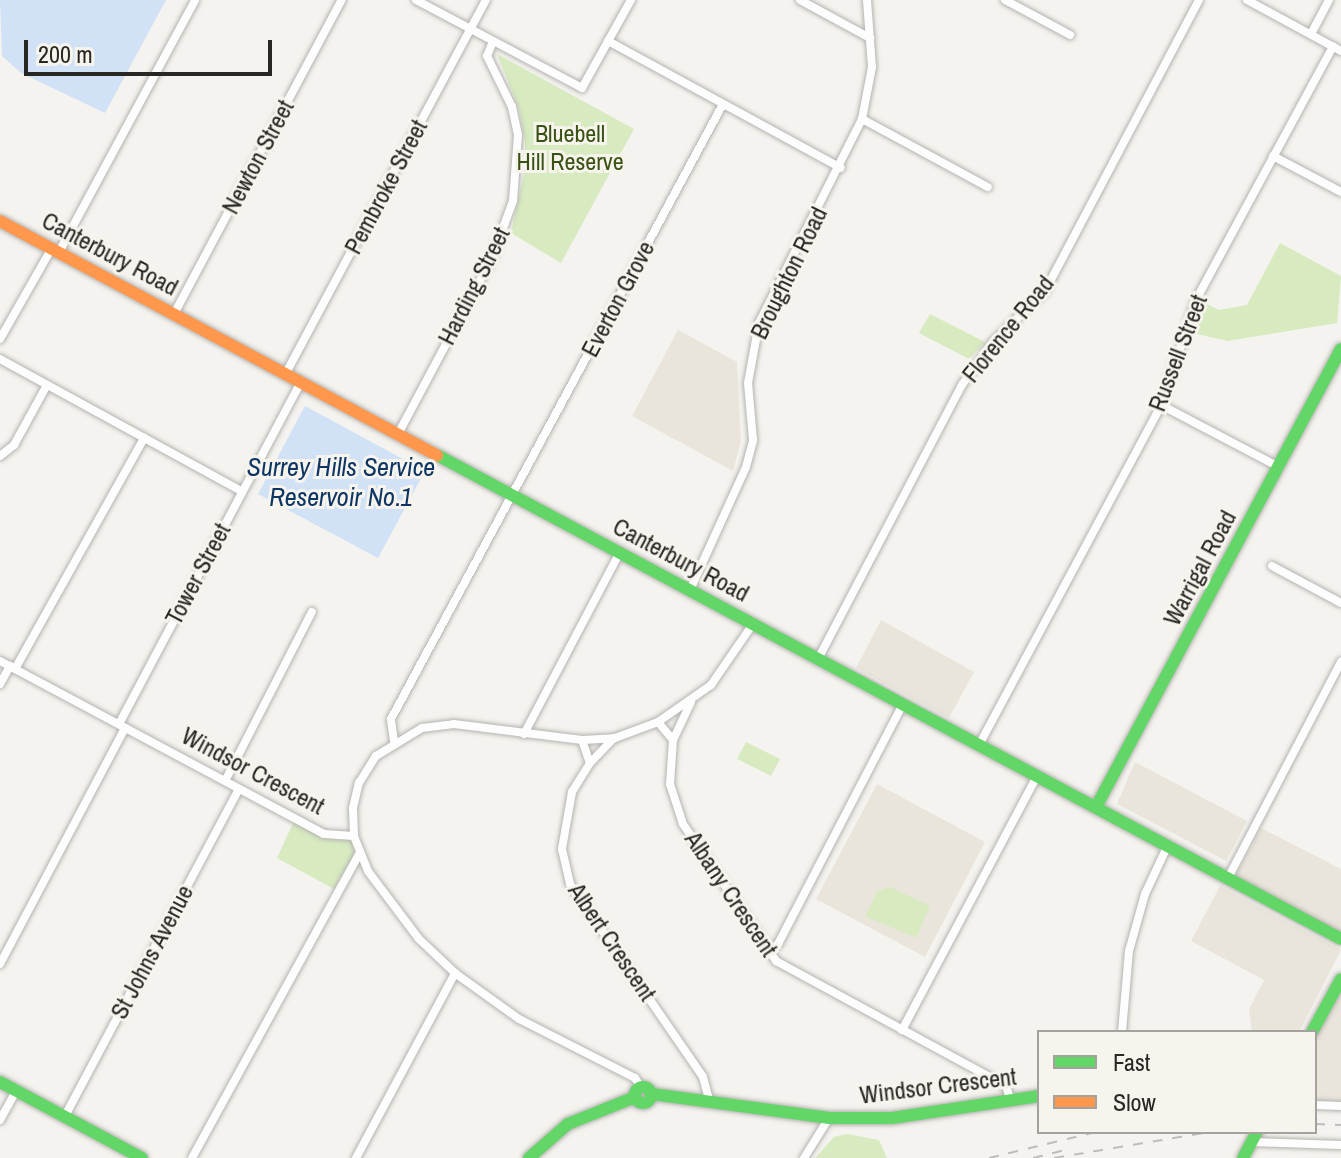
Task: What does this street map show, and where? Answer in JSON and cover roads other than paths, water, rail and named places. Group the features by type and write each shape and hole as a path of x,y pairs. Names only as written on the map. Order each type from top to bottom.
{"main road":[{"name":"Canterbury Road","path":"0,221 1341,939"},
{"name":"Warrigal Road","path":"1096,807 1341,349"},
{"path":"1313,1030 1341,979"},
{"path":"0,1082 65,1116 120,1153 142,1158"},
{"name":"Windsor Crescent","path":"643,1093 829,1118 892,1118 1037,1096"},
{"path":"529,1158 568,1124 643,1093"},
{"path":"1243,1158 1255,1137"}],"street":[{"path":"0,339 55,250 195,0"},
{"name":"Newton Street","path":"174,314 342,0"},
{"path":"416,0 582,88 631,0"},
{"name":"Pembroke Street","path":"286,373 486,0"},
{"path":"800,0 870,38"},
{"name":"Broughton Road","path":"690,590 746,467 753,440 749,376 759,323 841,168 862,119 872,67 867,0"},
{"path":"1005,0 1070,35"},
{"name":"Florence Road","path":"818,659 962,385 992,343 1045,291 1199,0"},
{"path":"1247,0 1337,48"},
{"path":"1311,34 1329,0"},
{"name":"Harding Street","path":"398,434 492,258 513,201 518,135 512,107 487,56 493,41"},
{"path":"608,41 841,168"},
{"name":"Russell Street","path":"979,745 1161,405 1190,315 1273,156 1337,48"},
{"name":"Everton Grove","path":"394,741 391,719 723,104"},
{"path":"862,119 988,187"},
{"path":"1273,156 1341,192"},
{"path":"0,359 241,491"},
{"name":"Tower Street","path":"0,964 241,491 301,382"},
{"path":"0,456 14,445 47,385"},
{"path":"1161,405 1279,467"},
{"path":"0,684 144,438"},
{"path":"524,734 620,552"},
{"path":"1272,566 1341,603"},
{"path":"225,781 312,612"},
{"path":"354,836 353,808 359,783 376,756 394,741 422,728 454,724 582,740 615,738 658,722 692,701 733,657 753,624"},
{"name":"Windsor Crescent","path":"0,661 324,834 354,836 387,901 455,973 519,1019 635,1078 643,1093"},
{"path":"1228,878 1341,662"},
{"name":"Albany Crescent","path":"692,701 673,740 670,784 683,824 768,952 784,969 1006,1086 1011,1101"},
{"path":"768,952 778,944 903,704"},
{"path":"658,722 673,740"},
{"name":"Albert Crescent","path":"615,738 590,763 572,792 564,822 562,849 570,884 703,1077 709,1100"},
{"path":"582,740 590,763"},
{"path":"902,1030 1037,776"},
{"name":"St Johns Avenue","path":"65,1116 239,789"},
{"path":"1122,1030 1129,951 1145,894 1168,845"},
{"path":"192,1158 360,853"},
{"path":"356,1158 455,973"},
{"path":"0,1120 16,1091"},
{"path":"1317,1105 1341,1106"},
{"path":"804,1158 829,1118"},
{"path":"1255,1137 1341,1145"}],"water":[{"path":"0,0 166,0 105,113 21,73 2,56"},
{"name":"Surrey Hills Service Reservoir No.1","path":"305,406 425,471 378,558 258,494"}],"railway":[{"path":"1317,1124 1341,1125"},
{"path":"989,1158 1088,1134"},
{"path":"1054,1158 1198,1134"},
{"path":"1033,1158 1065,1150"}],"park label":[{"name":"Bluebell Hill Reserve","path":"570,148"}]}
